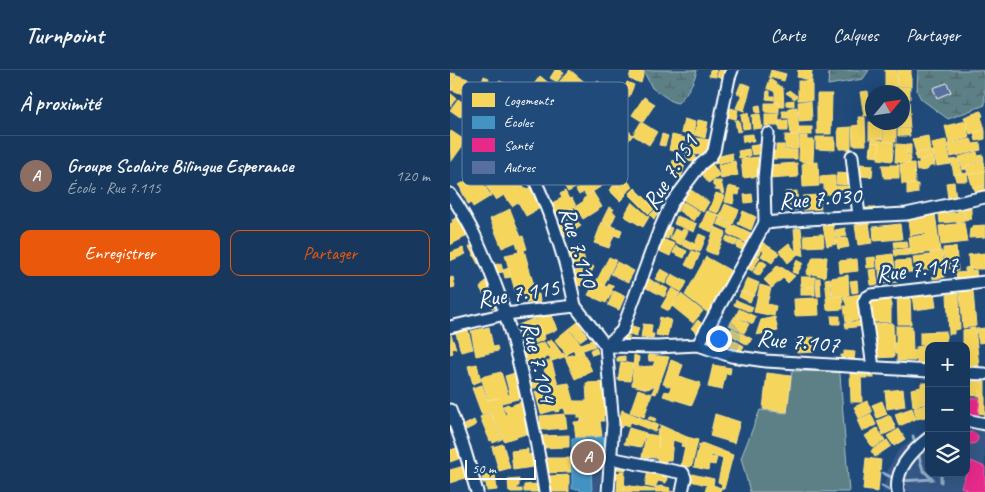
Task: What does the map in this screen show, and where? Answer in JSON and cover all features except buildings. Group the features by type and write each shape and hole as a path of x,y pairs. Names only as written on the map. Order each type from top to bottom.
{"street":[{"name":"Rue 7.151","path":"606,346 622,331 659,231 672,204 701,164 712,156 732,70"},
{"path":"765,223 764,179 768,134"},
{"path":"852,156 859,216"},
{"name":"Rue 7.110","path":"536,185 571,283 575,306"},
{"name":"Rue 7.104","path":"450,194 471,225 478,240 505,314 525,385 545,492"},
{"name":"Rue 7.030","path":"698,345 765,223 906,214 985,197"},
{"name":"Rue 7.117","path":"872,368 864,302 866,298 871,295 985,282"},
{"name":"Rue 7.115","path":"450,327 505,314 575,306 606,346"},
{"name":"Rue 7.107","path":"606,346 657,347 698,345 731,356 766,361 925,371"},
{"path":"606,346 613,414 608,492"},
{"path":"970,373 985,374"},
{"path":"450,410 477,492"},
{"path":"970,421 985,424"},
{"path":"898,492 897,484 906,459 925,442"},
{"path":"610,458 682,473 685,478 682,492"}],"shaded area":[{"path":"970,418 985,422 985,492 883,492 888,469 898,451 925,430 925,477 970,477"},
{"path":"604,437 599,492 580,492 579,489 572,489 572,438"}],"green space":[{"path":"643,70 697,70 690,88 678,103 673,102 652,88"},
{"path":"829,70 869,70 863,79 828,85"},
{"path":"918,70 982,70 985,78 985,105 948,119 921,99 917,91"},
{"path":"792,371 839,372 840,374 849,492 750,492 741,458 760,410 787,413"}],"waterway":[{"path":"913,436 916,447"},
{"path":"918,453 923,470 932,479"},
{"path":"883,473 895,479"},
{"path":"941,477 941,482"},
{"path":"901,481 933,479"},
{"path":"882,486 893,492"}],"place":[{"name":"Groupe Scolaire Bilingue Esperance","path":"588,457"}]}
